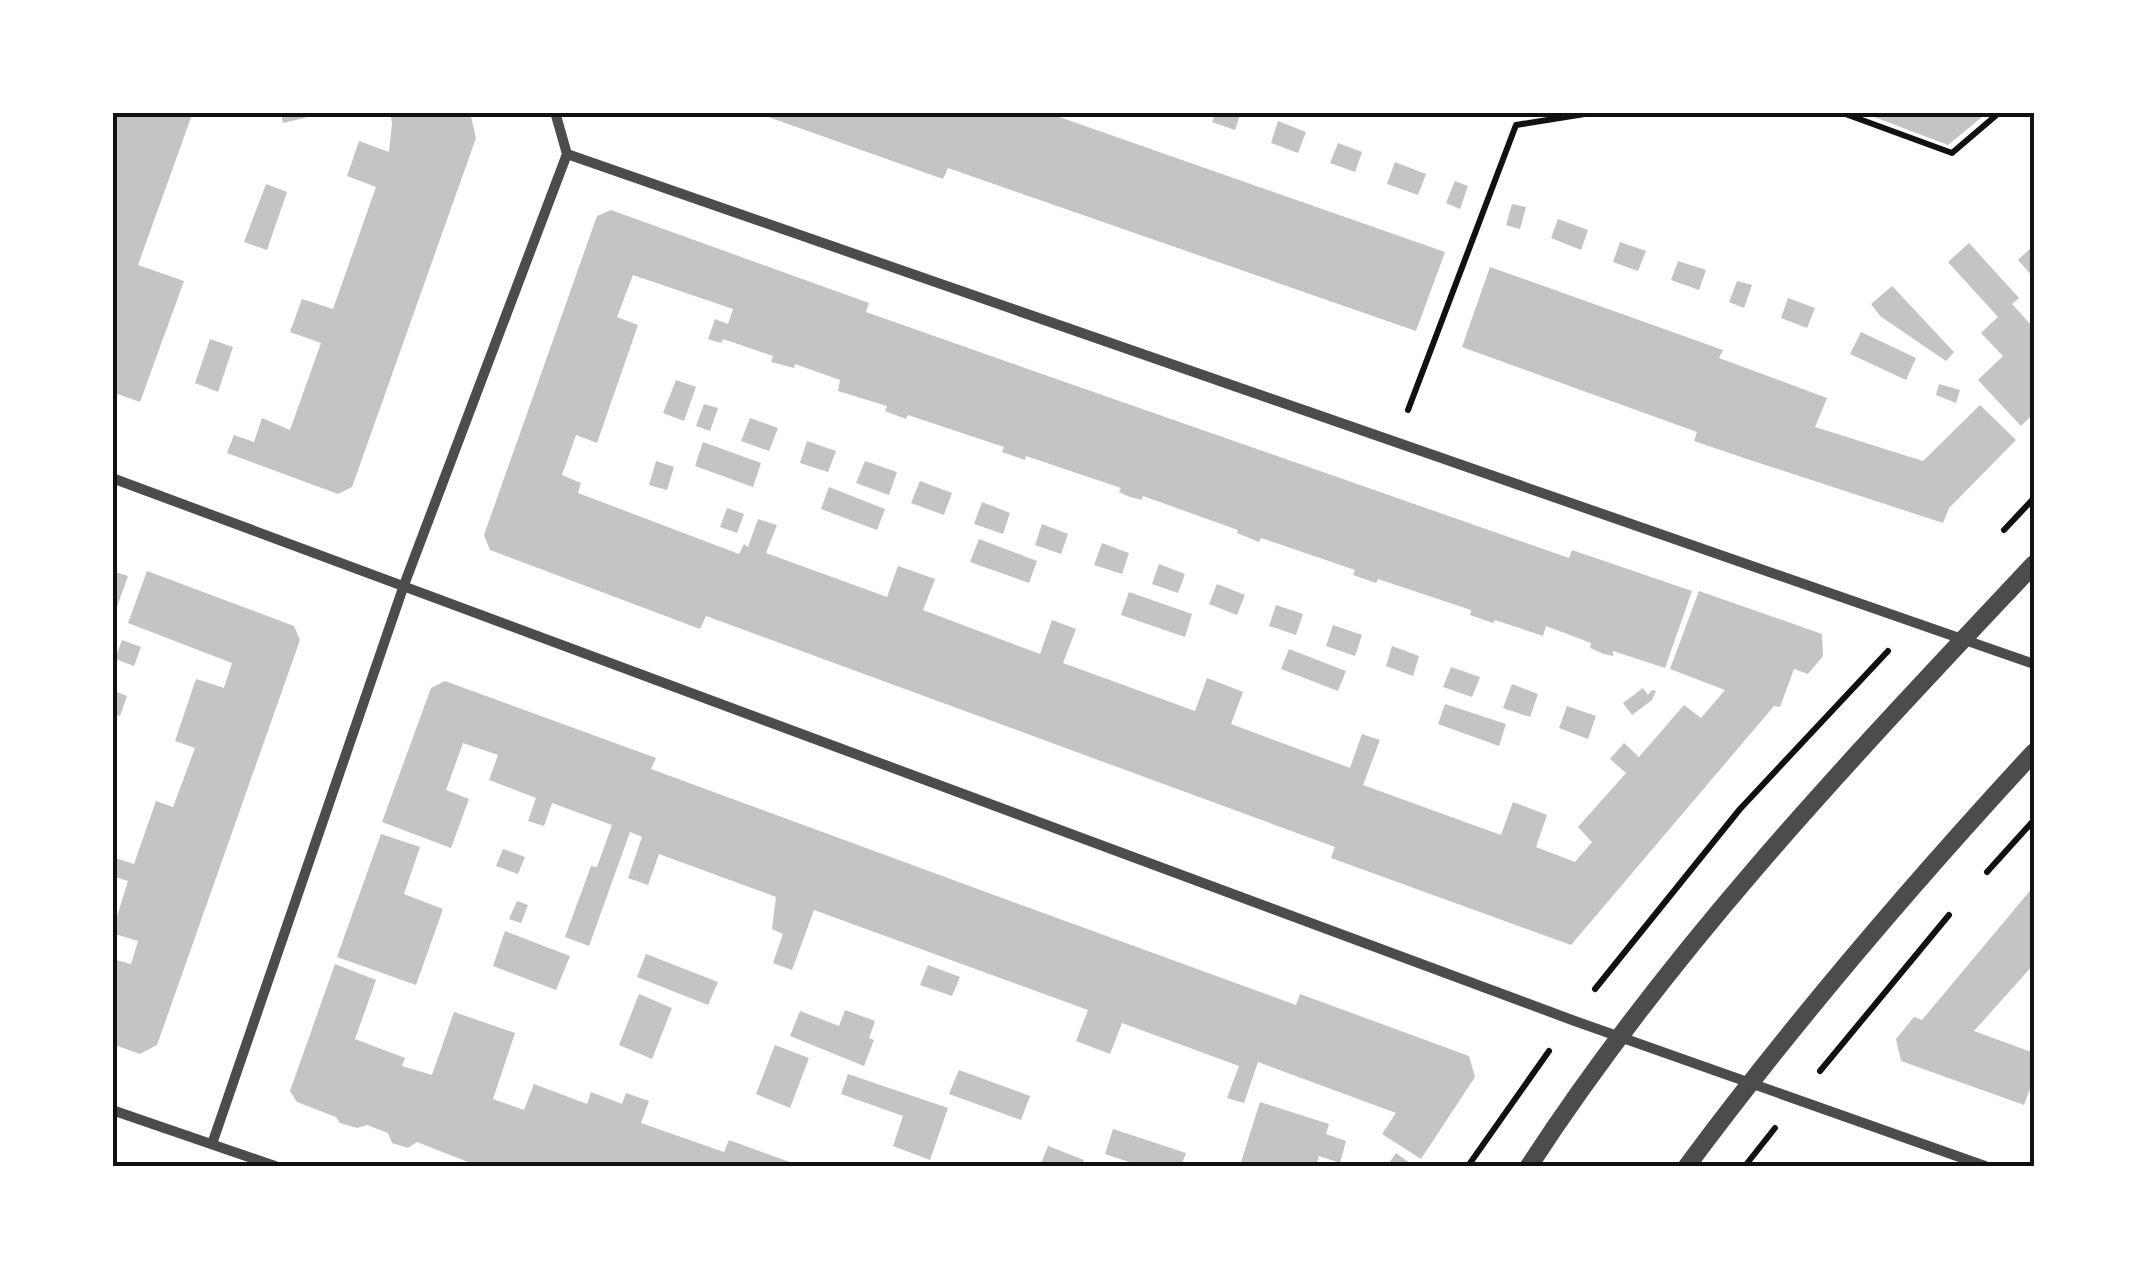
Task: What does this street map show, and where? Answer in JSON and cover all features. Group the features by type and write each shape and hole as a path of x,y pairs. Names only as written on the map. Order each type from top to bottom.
{"street":[{"path":"212,1144 404,585 566,154 555,112"},
{"path":"566,154 2034,664"},
{"path":"112,478 1619,1037 1985,1166"},
{"path":"1529,1166 1619,1037 1781,835 2034,564"},
{"path":"1687,1166 1748,1084 1908,892 2034,752"},
{"path":"112,1110 275,1166"}],"path":[{"path":"1395,444 1516,124 1597,112"},
{"path":"1840,112 1952,153 2000,112"},
{"path":"1977,884 2034,820"},
{"path":"1745,1166 1953,911"}],"building":[{"path":"112,112 193,112 138,265 184,281 140,402 112,392"},
{"path":"281,112 307,112 308,117 283,123"},
{"path":"390,112 470,112 476,138 352,487 338,494 227,453 234,435 254,442 262,418 290,430 321,343 290,332 302,299 333,309 376,187 347,176 359,141 389,152"},
{"path":"754,112 1045,112 1445,252 1416,331 948,168 943,179"},
{"path":"1216,112 1241,112 1235,130 1212,122"},
{"path":"1861,112 1988,112 1948,145"},
{"path":"1278,121 1306,132 1298,153 1271,143"},
{"path":"1338,143 1362,152 1355,172 1330,163"},
{"path":"1395,162 1426,174 1418,195 1387,184"},
{"path":"1455,181 1468,186 1460,209 1446,203"},
{"path":"266,184 287,192 267,250 244,242"},
{"path":"1512,204 1526,207 1520,229 1506,225"},
{"path":"611,210 869,303 866,312 1569,558 1572,550 1692,591 1665,668 1613,651 1613,656 1604,654 1590,648 1591,643 1546,626 1543,636 1495,620 1493,623 1470,615 1471,610 1378,579 1376,583 1353,575 1355,570 1261,538 1259,542 1237,533 1238,530 1143,496 1142,500 1130,497 1119,492 1121,488 1026,456 1025,460 1002,452 1004,447 885,411 887,406 838,391 840,380 795,364 794,368 771,362 773,356 723,339 721,343 708,339 715,319 728,324 733,309 633,275 617,317 638,325 597,443 576,435 562,475 581,483 578,493 739,554 744,544 748,547 758,519 777,525 766,553 887,597 898,566 935,579 923,610 1040,654 1052,620 1076,629 1063,663 1195,711 1207,678 1243,692 1231,724 1350,768 1362,734 1380,740 1363,785 1501,835 1513,802 1547,815 1536,847 1575,862 1592,842 1578,827 1626,773 1610,759 1624,743 1639,757 1684,705 1701,718 1725,690 1670,669 1699,591 1822,634 1823,656 1808,674 1794,669 1780,707 1774,706 1571,945 1331,858 1335,847 706,616 700,629 490,550 484,535 597,216"},
{"path":"1558,219 1588,230 1581,250 1551,238"},
{"path":"1620,242 1646,251 1638,271 1613,262"},
{"path":"1969,243 2019,298 2012,304 2034,328 2034,413 2021,426 1978,380 2003,356 1981,333 1998,317 1948,262"},
{"path":"2034,245 2034,278 2018,260"},
{"path":"1678,261 1706,270 1699,290 1671,280"},
{"path":"1490,267 1723,350 1719,358 1827,398 1815,427 1923,461 1980,405 2016,440 1949,508 1943,523 1744,458 1694,441 1697,432 1462,347"},
{"path":"1737,281 1752,285 1744,308 1729,302"},
{"path":"1892,286 1954,352 1946,361 1880,316 1871,304"},
{"path":"1788,298 1815,308 1807,328 1781,318"},
{"path":"1861,332 1916,358 1906,380 1850,354"},
{"path":"210,339 233,347 218,392 195,383"},
{"path":"676,380 696,387 684,421 663,413"},
{"path":"1939,384 1960,390 1956,403 1936,395"},
{"path":"704,404 718,408 710,431 696,426"},
{"path":"750,418 778,428 769,451 741,441"},
{"path":"807,441 836,451 828,472 800,463"},
{"path":"703,442 761,463 753,487 695,466"},
{"path":"656,461 674,467 667,490 649,485"},
{"path":"865,461 897,472 889,495 856,483"},
{"path":"920,481 952,493 944,515 911,503"},
{"path":"829,487 885,509 877,530 821,509"},
{"path":"982,502 1010,513 1003,534 974,524"},
{"path":"727,508 744,514 737,533 720,527"},
{"path":"1042,524 1068,534 1061,554 1035,545"},
{"path":"979,539 1037,561 1029,583 970,562"},
{"path":"1102,543 1129,553 1122,574 1094,565"},
{"path":"1159,564 1185,574 1178,593 1152,584"},
{"path":"112,571 128,576 113,618 112,618"},
{"path":"147,571 294,626 300,640 157,1045 140,1054 112,1044 112,959 131,964 138,941 112,933 128,881 112,876 112,857 134,864 156,801 173,807 195,748 175,741 196,679 224,688 232,663 128,623"},
{"path":"1217,584 1245,595 1237,615 1209,604"},
{"path":"1129,592 1192,614 1185,637 1121,615"},
{"path":"1276,605 1303,614 1296,635 1269,626"},
{"path":"1333,625 1362,635 1355,656 1326,646"},
{"path":"122,640 141,647 134,666 115,659"},
{"path":"1392,646 1419,656 1413,676 1386,666"},
{"path":"1289,649 1346,671 1338,691 1281,669"},
{"path":"1451,667 1480,677 1472,697 1443,687"},
{"path":"445,681 656,758 651,769 975,888 1296,1005 1300,994 1469,1056 1475,1077 1421,1159 1382,1134 1396,1113 1258,1062 1244,1103 1227,1098 1239,1066 1122,1023 1110,1054 1076,1041 1088,1010 814,910 792,970 773,963 783,934 772,929 776,897 659,854 648,885 628,878 642,837 630,832 589,946 565,937 591,866 597,867 612,825 552,803 544,826 528,821 536,798 489,780 498,755 463,743 446,790 469,799 451,848 382,822 431,688"},
{"path":"1512,684 1538,694 1530,717 1503,708"},
{"path":"1643,688 1648,695 1656,691 1652,700 1632,715 1623,703"},
{"path":"112,690 127,696 120,716 112,714"},
{"path":"1445,704 1506,724 1499,746 1438,724"},
{"path":"1567,706 1596,716 1588,739 1559,728"},
{"path":"381,834 420,847 404,894 443,909 416,985 337,957"},
{"path":"503,849 525,857 518,874 496,866"},
{"path":"2034,886 2034,964 1974,1031 2034,1053 2034,1078 2024,1105 1901,1061 1896,1039 1914,1017 1922,1020"},
{"path":"517,901 528,905 521,923 509,919"},
{"path":"505,931 570,956 556,990 493,966"},
{"path":"646,954 718,982 708,1005 637,977"},
{"path":"335,964 376,980 355,1039 405,1058 402,1066 432,1075 454,1012 515,1033 493,1099 524,1110 534,1084 587,1104 591,1092 622,1104 626,1093 649,1101 641,1123 724,1152 729,1140 801,1166 469,1166 468,1162 417,1142 408,1148 392,1143 388,1133 367,1125 357,1128 340,1123 336,1117 297,1102 290,1091"},
{"path":"928,965 960,977 952,996 920,985"},
{"path":"639,994 672,1008 652,1059 619,1045"},
{"path":"845,1010 875,1021 869,1038 874,1040 864,1066 790,1036 800,1011 839,1026"},
{"path":"775,1045 809,1058 790,1108 756,1094"},
{"path":"959,1070 1030,1096 1021,1120 949,1094"},
{"path":"848,1074 948,1108 930,1160 893,1146 903,1116 841,1094"},
{"path":"1260,1102 1329,1124 1326,1134 1346,1141 1340,1163 1319,1156 1316,1166 1253,1166 1241,1162"},
{"path":"1113,1129 1186,1153 1181,1166 1141,1166 1105,1154"},
{"path":"1048,1146 1084,1160 1081,1166 1040,1166"},
{"path":"1396,1153 1414,1166 1387,1166"}]}
